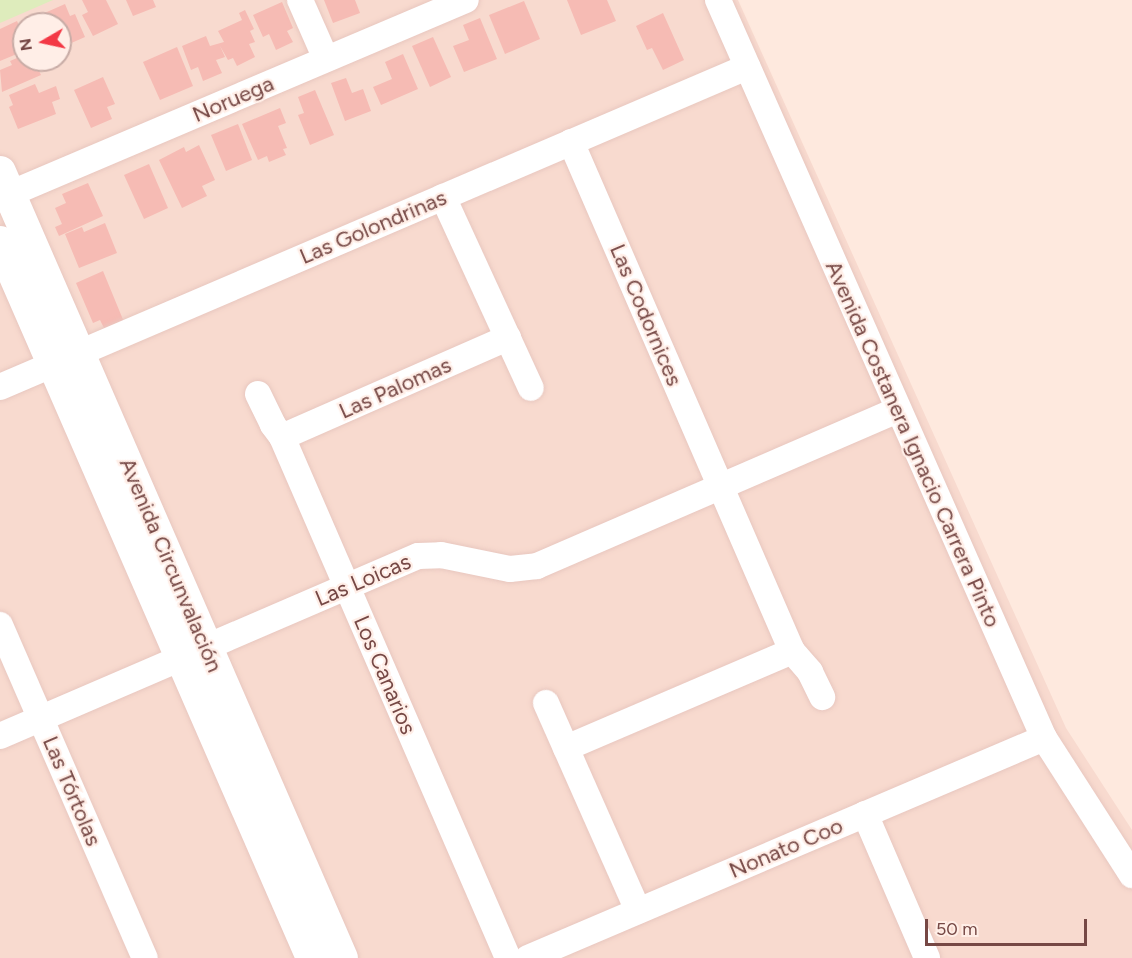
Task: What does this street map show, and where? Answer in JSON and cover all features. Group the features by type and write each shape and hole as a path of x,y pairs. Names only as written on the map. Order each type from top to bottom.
{"street":[{"path":"300,0 326,59"},
{"name":"Noruega","path":"3,188 326,59 466,0"},
{"name":"Avenida Costanera Ignacio Carrera Pinto","path":"718,0 1044,738 1132,875"},
{"name":"Las Golondrinas","path":"0,387 747,67"},
{"name":"Las Codornices","path":"571,142 792,651 810,672 822,697"},
{"name":"Avenida Circunvalación","path":"3,188 66,359 194,651 342,958"},
{"path":"443,197 531,388"},
{"name":"Avenida Circunvalación","path":"0,242 66,359"},
{"name":"Las Palomas","path":"282,437 508,338"},
{"name":"Los Canarios","path":"258,394 273,425 282,437 508,958"},
{"name":"Las Loicas","path":"0,736 194,651 426,554 510,569 537,566 898,410"},
{"name":"Las Tórtolas","path":"0,625 145,958"},
{"name":"Avenida Circunvalación","path":"194,651 312,958"},
{"path":"566,748 792,651"},
{"path":"546,703 638,911"},
{"name":"Nonato Coo","path":"528,958 1044,738"},
{"path":"866,814 927,958"}],"shaded area":[{"path":"0,0 738,0 1066,728 1132,830 1132,958 0,958"}],"green space":[{"path":"0,0 53,0 25,12 12,12 12,18 0,23"}],"building":[{"path":"82,0 106,0 118,24 93,36 82,15 88,12"},
{"path":"126,0 153,0 156,7 133,16"},
{"path":"324,0 355,0 360,13 333,23"},
{"path":"567,0 607,0 616,21 581,35"},
{"path":"524,1 540,39 505,54 489,15"},
{"path":"282,2 293,28 287,31 293,42 276,50 269,34 263,37 253,15"},
{"path":"65,4 68,12 47,12"},
{"path":"245,10 254,29 250,31 255,42 249,44 255,57 237,66 233,58 228,60 220,46 225,57 216,60 222,73 203,81 198,67 191,70 182,46 206,36 210,46 224,42 218,31 242,20 239,13"},
{"path":"663,13 684,60 663,70 652,48 647,50 636,26"},
{"path":"75,14 85,37 72,43 72,15"},
{"path":"480,18 497,59 464,72 453,46 469,40 463,25"},
{"path":"12,23 12,56 0,61 0,29"},
{"path":"433,37 451,77 430,87 412,46"},
{"path":"177,47 193,86 160,100 143,62"},
{"path":"403,54 418,89 381,105 373,87 392,79 385,62"},
{"path":"12,65 12,72 40,72 41,75 2,92 0,70"},
{"path":"103,77 115,104 107,107 112,119 91,128 74,90"},
{"path":"346,78 352,93 363,89 371,111 345,121 331,83"},
{"path":"35,84 39,93 56,86 60,99 52,102 56,114 18,129 9,107 13,105 9,95"},
{"path":"315,90 334,135 310,145 298,115 304,113 298,97"},
{"path":"280,108 286,123 278,126 287,148 283,149 286,155 269,162 267,156 258,160 242,124"},
{"path":"238,124 252,160 226,171 211,135"},
{"path":"199,145 215,180 202,186 207,196 182,208 159,160 184,147 186,152"},
{"path":"149,164 168,208 144,219 124,175"},
{"path":"88,183 103,216 59,236 55,227 62,224 55,208 66,203 62,194"},
{"path":"105,223 117,253 79,268 65,234 82,227 84,232"},
{"path":"103,271 124,322 105,330 100,320 93,323 76,283"}]}
